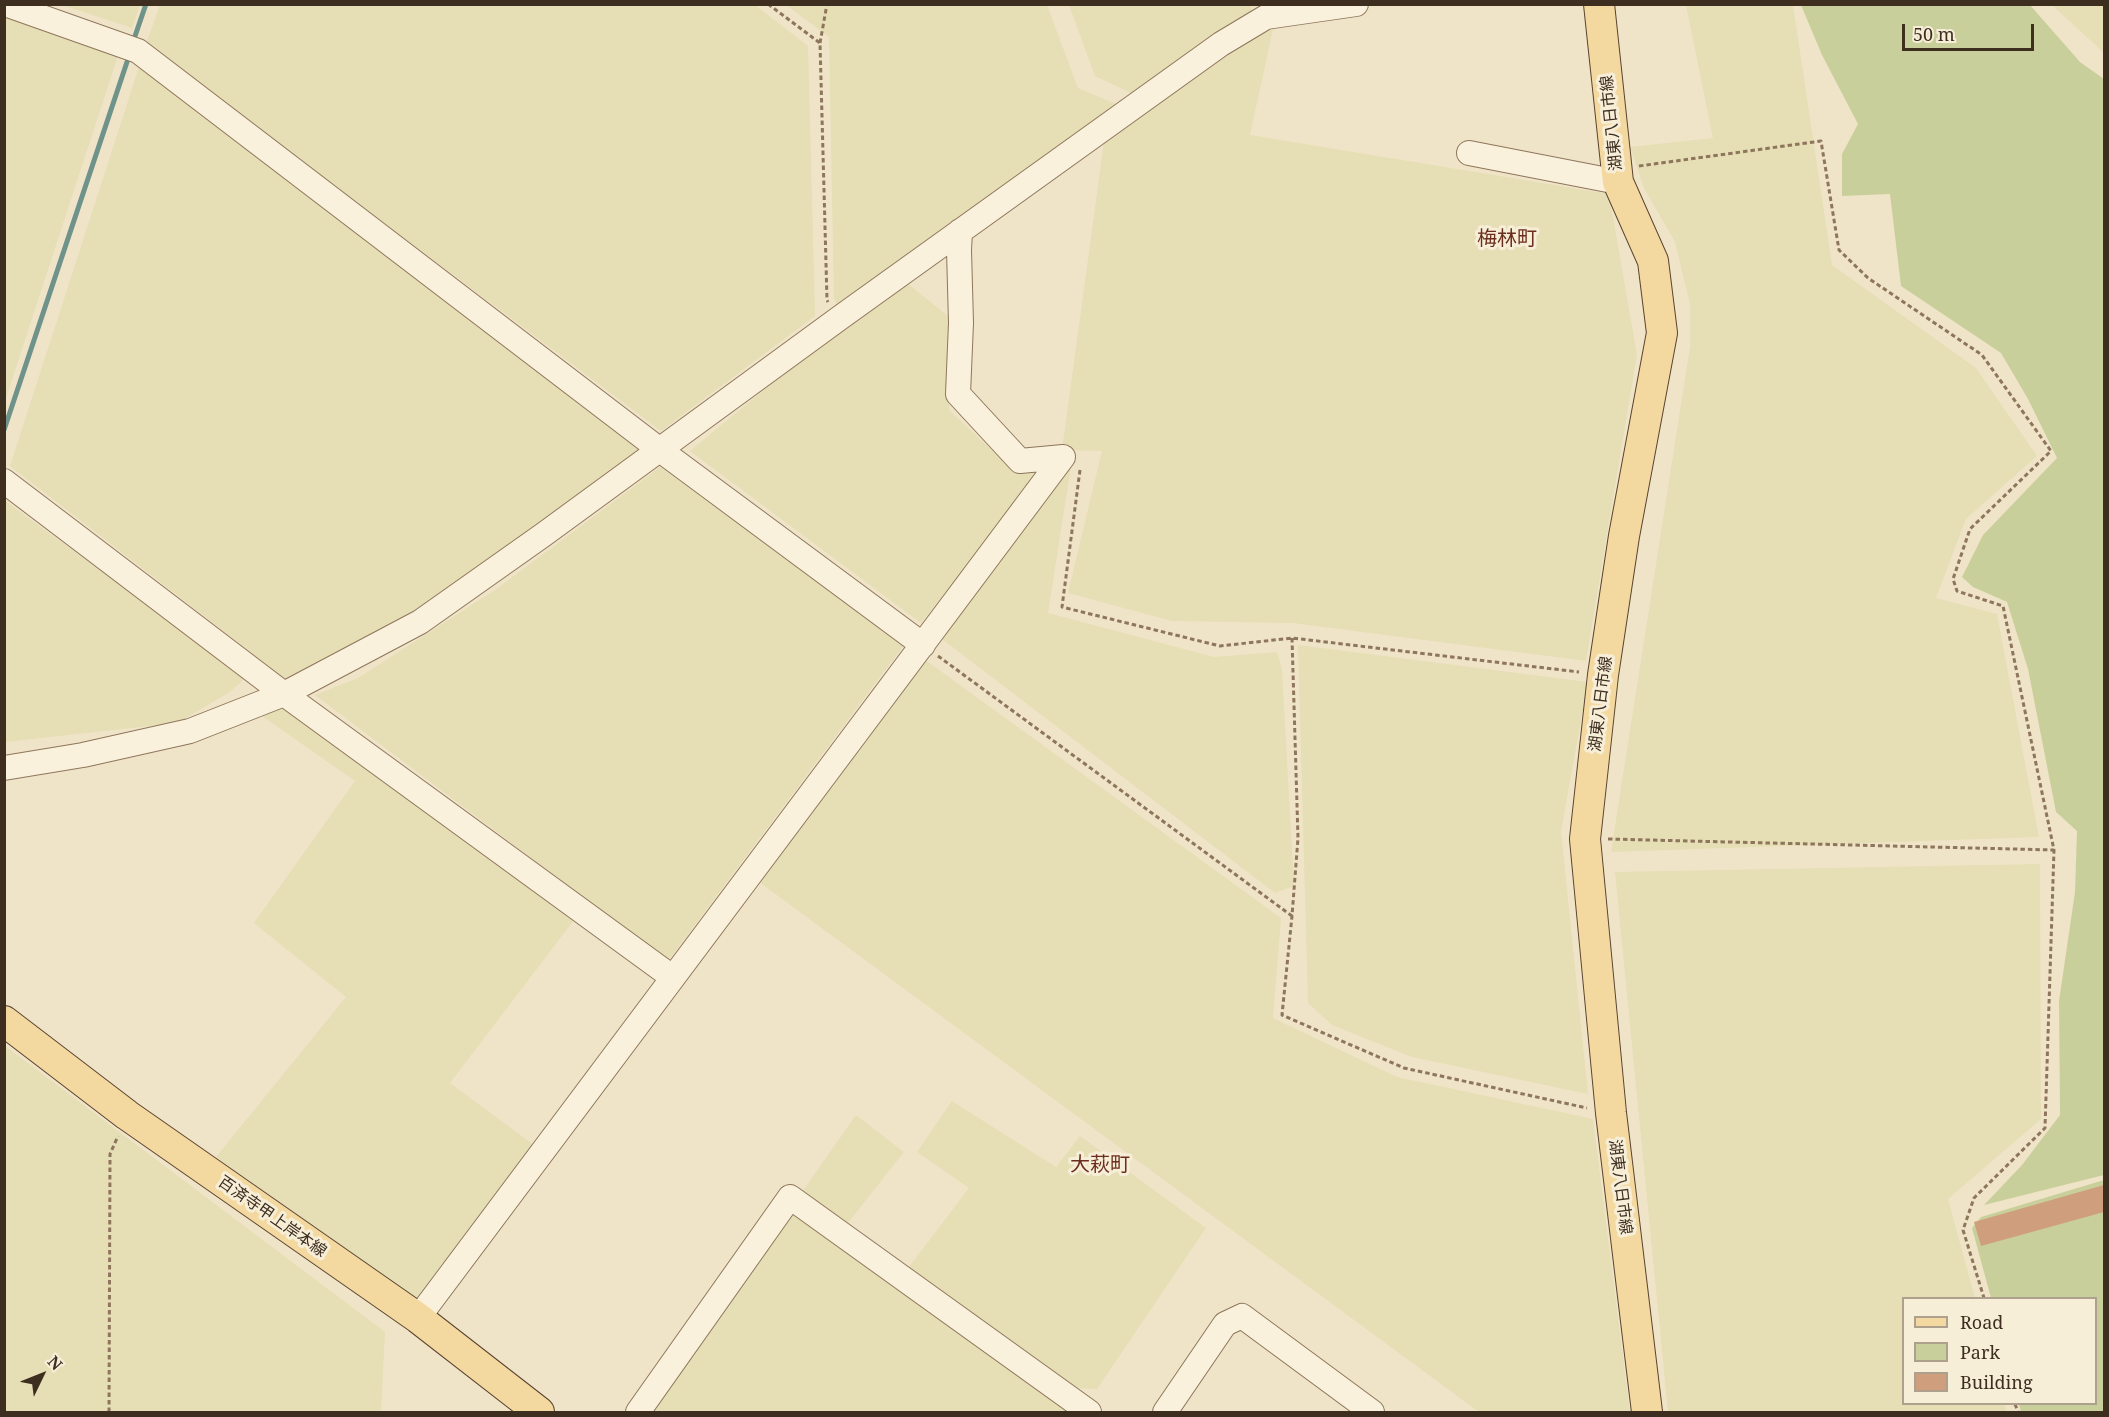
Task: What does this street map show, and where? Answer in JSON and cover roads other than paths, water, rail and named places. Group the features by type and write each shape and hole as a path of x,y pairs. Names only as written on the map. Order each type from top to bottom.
{"main road":[{"name":"湖東八日市線","path":"1599,4 1618,175 1653,261 1662,333 1624,536 1604,675 1585,839 1611,1113 1647,1413"},
{"name":"百済寺甲上岸本線","path":"4,1021 127,1115 418,1318 539,1413"}],"street":[{"path":"5,4 138,51 660,450 923,645"},
{"path":"4,768 83,755 190,731 284,694 420,622 1221,44 1266,17 1287,10 1356,4"},
{"path":"1468,153 1618,175"},
{"path":"418,1318 1063,457 1020,461 958,394 961,323 960,231"},
{"path":"4,481 284,694 672,977"},
{"path":"639,1412 790,1197 1089,1413"},
{"path":"1165,1413 1225,1324 1242,1316 1359,1409"}],"waterway":[{"path":"133,42 146,4"},
{"path":"4,430 130,53"}],"district":[{"name":"梅林町","path":"1507,239"},
{"name":"大萩町","path":"1100,1165"}]}
